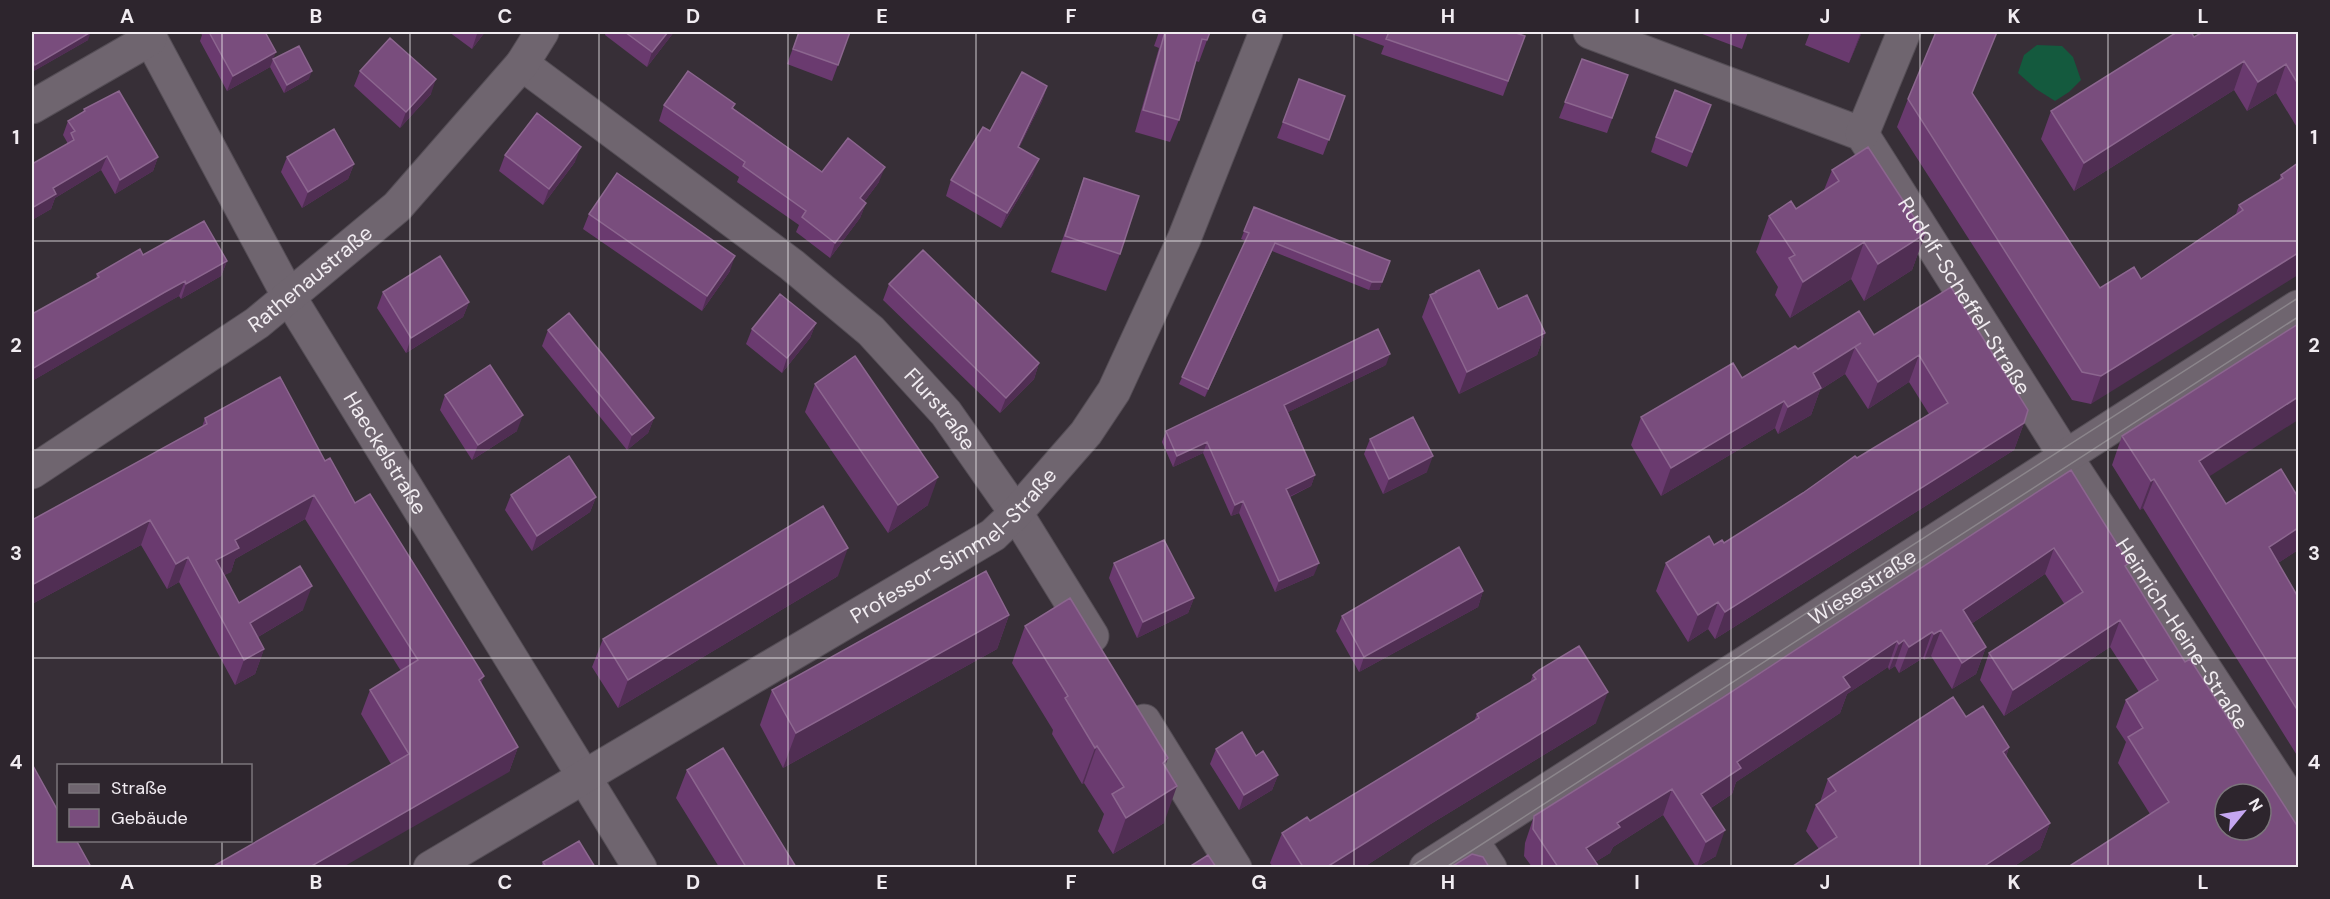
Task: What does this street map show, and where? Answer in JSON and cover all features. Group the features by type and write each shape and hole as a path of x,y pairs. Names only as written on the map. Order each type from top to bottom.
{"street":[{"name":"Rathenaustraße","path":"32,472 257,323 397,207 522,64 542,32"},
{"name":"Professor-Simmel-Straße","path":"430,867 993,535 1016,513 1086,433 1114,391 1184,239 1266,32"},
{"path":"1590,32 1862,134 1904,32"},
{"path":"32,107 148,35"},
{"name":"Haeckelstraße","path":"148,35 288,295 640,867"},
{"name":"Flurstraße","path":"522,64 792,265 871,331 946,413 1016,513 1109,664"},
{"name":"Rudolf-Scheffel-Straße","path":"1862,134 2066,457"},
{"name":"Wiesestraße","path":"1426,867 2298,307"},
{"name":"Heinrich-Heine-Straße","path":"2066,457 2298,811"},
{"path":"1128,694 1235,867"},
{"path":"1471,839 1490,867"}],"green space":[{"path":"2037,45 2062,46 2073,57 2081,80 2055,101 2036,89 2018,73 2024,55"}],"building":[{"path":"32,32 91,32 35,65 32,59"},
{"path":"209,32 265,32 276,52 233,76"},
{"path":"625,32 668,32 652,52"},
{"path":"799,32 850,32 838,65 793,49"},
{"path":"1165,32 1210,32 1207,40 1202,39 1179,120 1143,110"},
{"path":"1389,32 1513,32 1525,36 1508,81 1386,39"},
{"path":"1936,32 1997,32 1972,93 2100,288 2134,267 2141,279 2243,210 2239,205 2283,178 2281,175 2298,163 2298,253 2101,376 2082,372 1908,99"},
{"path":"2177,32 2191,32 2194,37 2203,32 2298,32 2298,84 2286,64 2258,82 2244,61 2084,163 2051,111"},
{"path":"390,38 436,79 406,112 360,71"},
{"path":"299,46 312,71 287,85 273,59"},
{"path":"1582,59 1628,75 1612,118 1565,102"},
{"path":"688,71 735,104 732,108 822,172 848,138 885,167 860,198 866,203 835,243 802,217 806,211 743,166 745,162 664,105"},
{"path":"1022,72 1047,86 1018,147 1039,159 1007,213 951,180 983,127 990,131"},
{"path":"1299,79 1345,96 1329,140 1283,122"},
{"path":"1675,90 1711,105 1692,152 1656,137"},
{"path":"119,91 158,157 120,180 107,156 53,188 56,194 32,208 32,164 74,140 71,133 75,131 68,121 85,111 84,109"},
{"path":"537,113 581,147 549,189 505,155"},
{"path":"334,129 354,164 308,192 287,157"},
{"path":"1868,147 1925,234 1878,264 1864,242 1803,282 1789,258 1795,255 1769,216 1791,201 1796,209 1839,181 1832,170"},
{"path":"617,173 735,256 707,296 589,214"},
{"path":"1084,178 1139,196 1120,254 1065,236"},
{"path":"1254,207 1390,261 1382,282 1372,282 1275,243 1208,389 1182,377 1249,233 1244,231"},
{"path":"204,221 227,261 186,284 185,281 165,292 32,369 32,314 99,277 97,274 140,249 143,255"},
{"path":"923,250 1039,363 1006,398 889,284"},
{"path":"440,256 469,302 411,338 383,292"},
{"path":"1479,270 1498,309 1527,295 1545,333 1467,372 1430,295"},
{"path":"1951,287 2028,410 2024,423 1725,612 1718,602 1698,615 1666,563 1709,536 1714,545 1722,540 1724,543 1803,493 1855,456 1857,458 1948,403 1919,355 1878,382 1855,347 1861,343 1813,373 1821,388 1788,407 1784,401 1671,468 1641,417 1733,363 1742,378 1795,346 1798,349 1859,311 1874,335"},
{"path":"780,294 816,323 787,358 752,329"},
{"path":"569,313 654,418 632,435 548,330"},
{"path":"2298,324 2298,397 2199,461 2226,504 2281,469 2298,497 2298,528 2269,547 2298,597 2298,711 2154,479 2151,481 2122,436"},
{"path":"1378,329 1390,354 1284,405 1315,475 1286,489 1319,563 1279,581 1243,501 1235,505 1207,442 1177,456 1166,431"},
{"path":"855,356 938,477 898,505 815,384"},
{"path":"490,365 523,415 478,445 445,395"},
{"path":"280,377 325,461 330,458 355,503 370,494 484,676 479,680 518,747 310,867 212,867 409,754 370,690 418,660 314,495 235,540 239,548 216,560 239,603 300,566 312,586 250,623 264,649 244,660 188,557 176,564 150,520 32,585 32,520 207,424 205,418"},
{"path":"1413,417 1433,456 1389,479 1370,439"},
{"path":"569,456 596,497 537,536 511,495"},
{"path":"2071,470 2129,563 2125,566 2185,662 2190,659 2269,782 2213,782 2213,842 2273,842 2273,788 2298,827 2298,867 2068,867 2169,802 2128,737 2143,728 2126,700 2158,680 2120,620 2013,690 1989,653 2083,592 2054,548 1963,610 1986,647 1962,663 1941,630 1934,634 1932,632 1909,647 1904,640 1899,644 1897,641 1843,677 1850,687 1737,762 1741,768 1701,794 1725,830 1706,842 1672,789 1617,823 1620,827 1586,848 1599,867 1558,867 1533,829 1534,816 1722,698"},
{"path":"823,506 848,548 628,680 603,639"},
{"path":"1164,540 1194,598 1143,622 1114,563"},
{"path":"1459,547 1483,591 1364,657 1342,616"},
{"path":"986,571 1009,615 796,733 772,690"},
{"path":"1070,598 1168,758 1163,763 1177,786 1126,818 1112,794 1124,787 1097,746 1095,748 1065,698 1068,696 1025,626"},
{"path":"1579,646 1608,692 1327,867 1303,867 1282,833 1307,817 1310,821 1479,718 1477,714 1536,679 1533,675 1539,670"},
{"path":"1953,697 1966,717 1983,706 2009,747 2003,752 2050,823 1985,867 1794,867 1837,837 1816,805 1836,791 1828,779"},
{"path":"1242,732 1256,756 1263,751 1278,775 1244,795 1216,749"},
{"path":"723,748 796,867 746,867 687,770"},
{"path":"32,764 57,809 57,842 77,842 91,867 34,867 32,863"},
{"path":"579,841 595,867 546,867 543,862"},
{"path":"1472,854 1483,857 1489,867 1451,867"},
{"path":"1208,855 1216,867 1189,867"}],"tram line":[{"path":"1409,868 2298,298"},
{"path":"1445,868 2298,317"}]}
